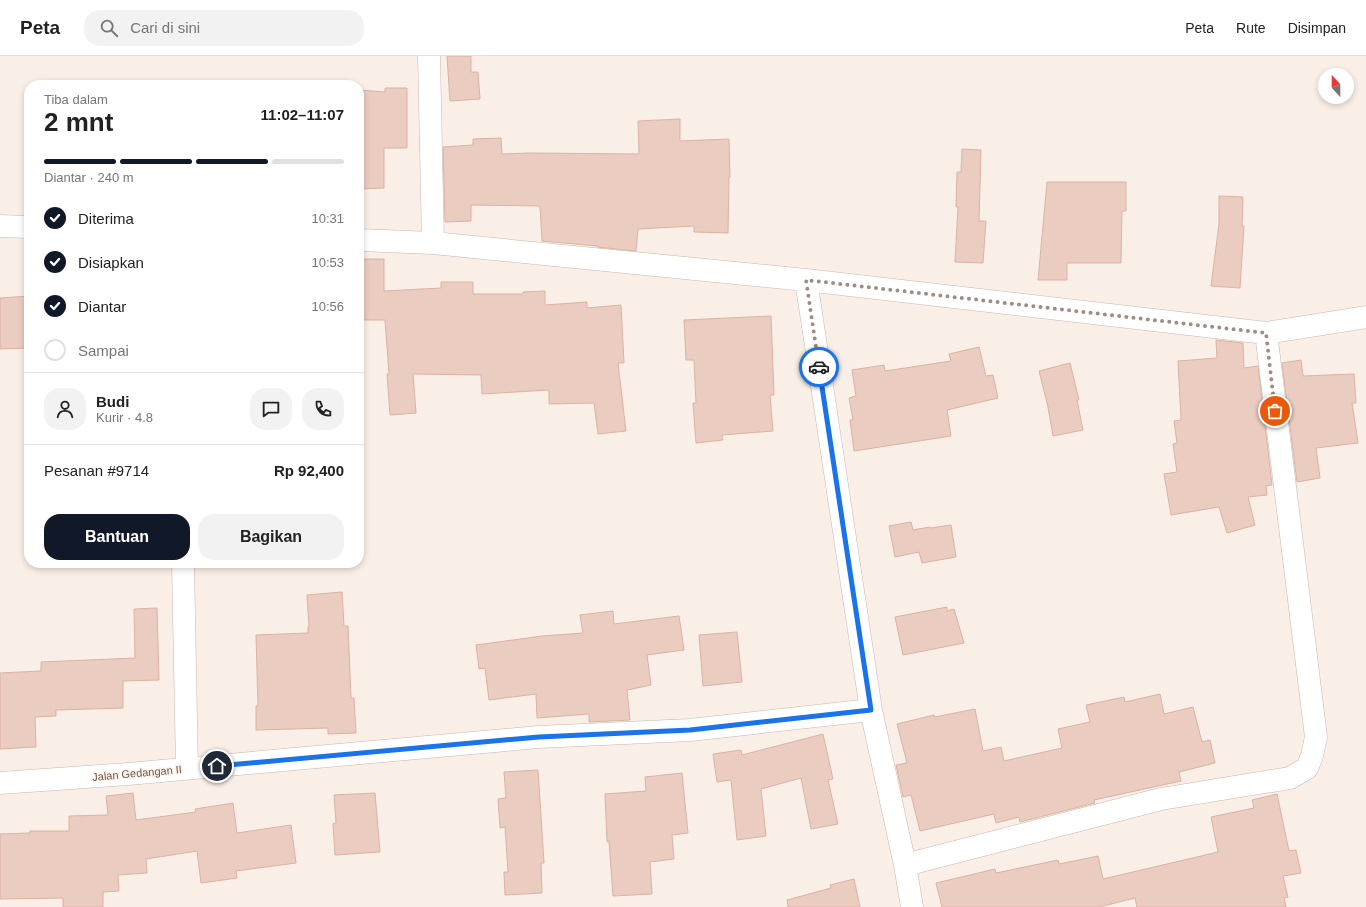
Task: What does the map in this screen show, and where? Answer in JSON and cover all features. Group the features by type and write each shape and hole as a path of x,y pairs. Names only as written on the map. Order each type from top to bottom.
{"street":[{"path":"429,56 433,244"},
{"path":"0,226 24,227"},
{"path":"364,240 433,244 806,280 1266,333 1366,317"},
{"path":"806,280 871,710 905,865 912,907"},
{"path":"905,865 1161,799 1290,778 1307,768 1312,756 1316,737 1266,333"},
{"path":"183,568 187,768"},
{"name":"Jalan Gedangan II","path":"0,783 120,775 539,737 690,730 871,710"}],"building":[{"path":"447,56 471,56 471,72 478,72 480,99 450,101"},
{"path":"385,88 407,88 407,148 384,148 384,188 364,189 364,90 385,92"},
{"path":"680,119 680,141 729,139 730,177 728,233 694,232 694,226 638,229 636,251 542,241 540,206 471,205 471,221 445,222 443,147 473,145 473,139 501,138 502,154 638,154 638,121"},
{"path":"962,149 981,150 979,221 986,221 983,263 955,262 958,207 956,207 957,172 961,172"},
{"path":"1047,182 1126,182 1126,211 1122,211 1121,263 1067,263 1067,280 1038,280"},
{"path":"1219,196 1243,197 1242,226 1244,226 1240,288 1211,286 1219,224"},
{"path":"364,259 384,259 384,291 441,288 441,282 473,282 473,294 523,294 523,292 545,291 545,305 587,302 587,308 621,305 624,363 618,363 626,431 598,434 594,403 549,404 549,390 482,394 481,375 413,374 416,413 390,415 385,320 364,320"},
{"path":"24,296 24,348 0,349 0,298"},
{"path":"771,316 774,395 770,395 773,431 722,435 723,440 696,443 693,403 696,403 694,360 686,360 684,320"},
{"path":"1216,340 1243,343 1244,368 1258,366 1272,485 1266,486 1267,495 1248,497 1255,525 1227,533 1219,507 1171,515 1164,474 1177,472 1173,444 1177,443 1174,421 1181,420 1178,361 1217,358"},
{"path":"979,347 986,376 993,375 998,398 947,410 951,436 854,451 850,420 853,420 849,398 856,396 852,370 884,365 885,371 951,361 949,354"},
{"path":"1301,360 1303,376 1354,374 1356,403 1352,403 1358,443 1316,448 1320,478 1297,482 1282,363"},
{"path":"1070,363 1079,400 1077,400 1083,430 1053,436 1048,407 1039,371"},
{"path":"911,522 913,530 951,525 956,557 922,563 919,552 895,557 889,526"},
{"path":"342,592 344,626 348,626 351,698 354,698 356,733 328,734 328,728 256,730 256,706 258,706 256,635 308,633 307,595"},
{"path":"947,607 947,611 954,609 964,643 903,655 895,617"},
{"path":"157,608 159,680 123,681 123,708 56,710 56,716 35,717 36,747 0,749 0,673 41,671 41,662 135,658 134,609"},
{"path":"613,611 614,624 679,616 684,650 647,655 651,685 627,690 630,720 589,722 589,714 537,718 536,694 489,700 485,668 479,669 476,645 542,636 583,633 580,615"},
{"path":"737,632 742,682 703,686 699,635"},
{"path":"1160,694 1164,714 1193,707 1202,742 1210,740 1215,763 1179,772 1181,781 1094,800 1095,803 1020,822 1019,817 996,823 994,814 920,831 911,795 903,797 896,765 907,763 897,724 934,715 935,717 975,709 983,751 1001,747 1004,761 1062,748 1058,729 1090,722 1086,705 1124,697 1125,702"},
{"path":"823,734 833,779 828,780 838,824 811,829 801,778 761,789 766,836 737,840 731,780 717,782 713,754 741,750 742,755"},
{"path":"538,770 544,863 541,863 542,893 505,895 504,872 508,872 505,827 500,828 498,799 506,798 504,772"},
{"path":"682,773 688,833 672,835 674,859 650,862 652,894 613,896 609,841 607,842 605,794 646,791 645,777"},
{"path":"133,793 136,820 196,812 195,809 233,803 237,833 291,825 296,863 236,871 237,878 201,883 197,851 146,859 147,873 118,875 119,891 103,892 103,907 63,907 63,898 0,899 0,834 30,833 30,831 69,831 69,816 108,815 106,796"},
{"path":"375,793 380,852 335,855 333,824 336,823 334,795"},
{"path":"1277,794 1289,851 1296,850 1301,873 1283,876 1288,897 1284,898 1286,907 1137,907 1135,898 1099,907 942,907 936,883 995,869 996,873 1058,860 1059,864 1098,856 1103,879 1218,852 1211,817 1254,808 1252,800"},
{"path":"854,879 860,907 788,907 787,900 831,888 830,885"}],"way so far":[{"path":"819,367 806,280 1266,333 1275,411"}],"route":[{"path":"217,766 539,737 690,730 871,710 819,367"}]}
